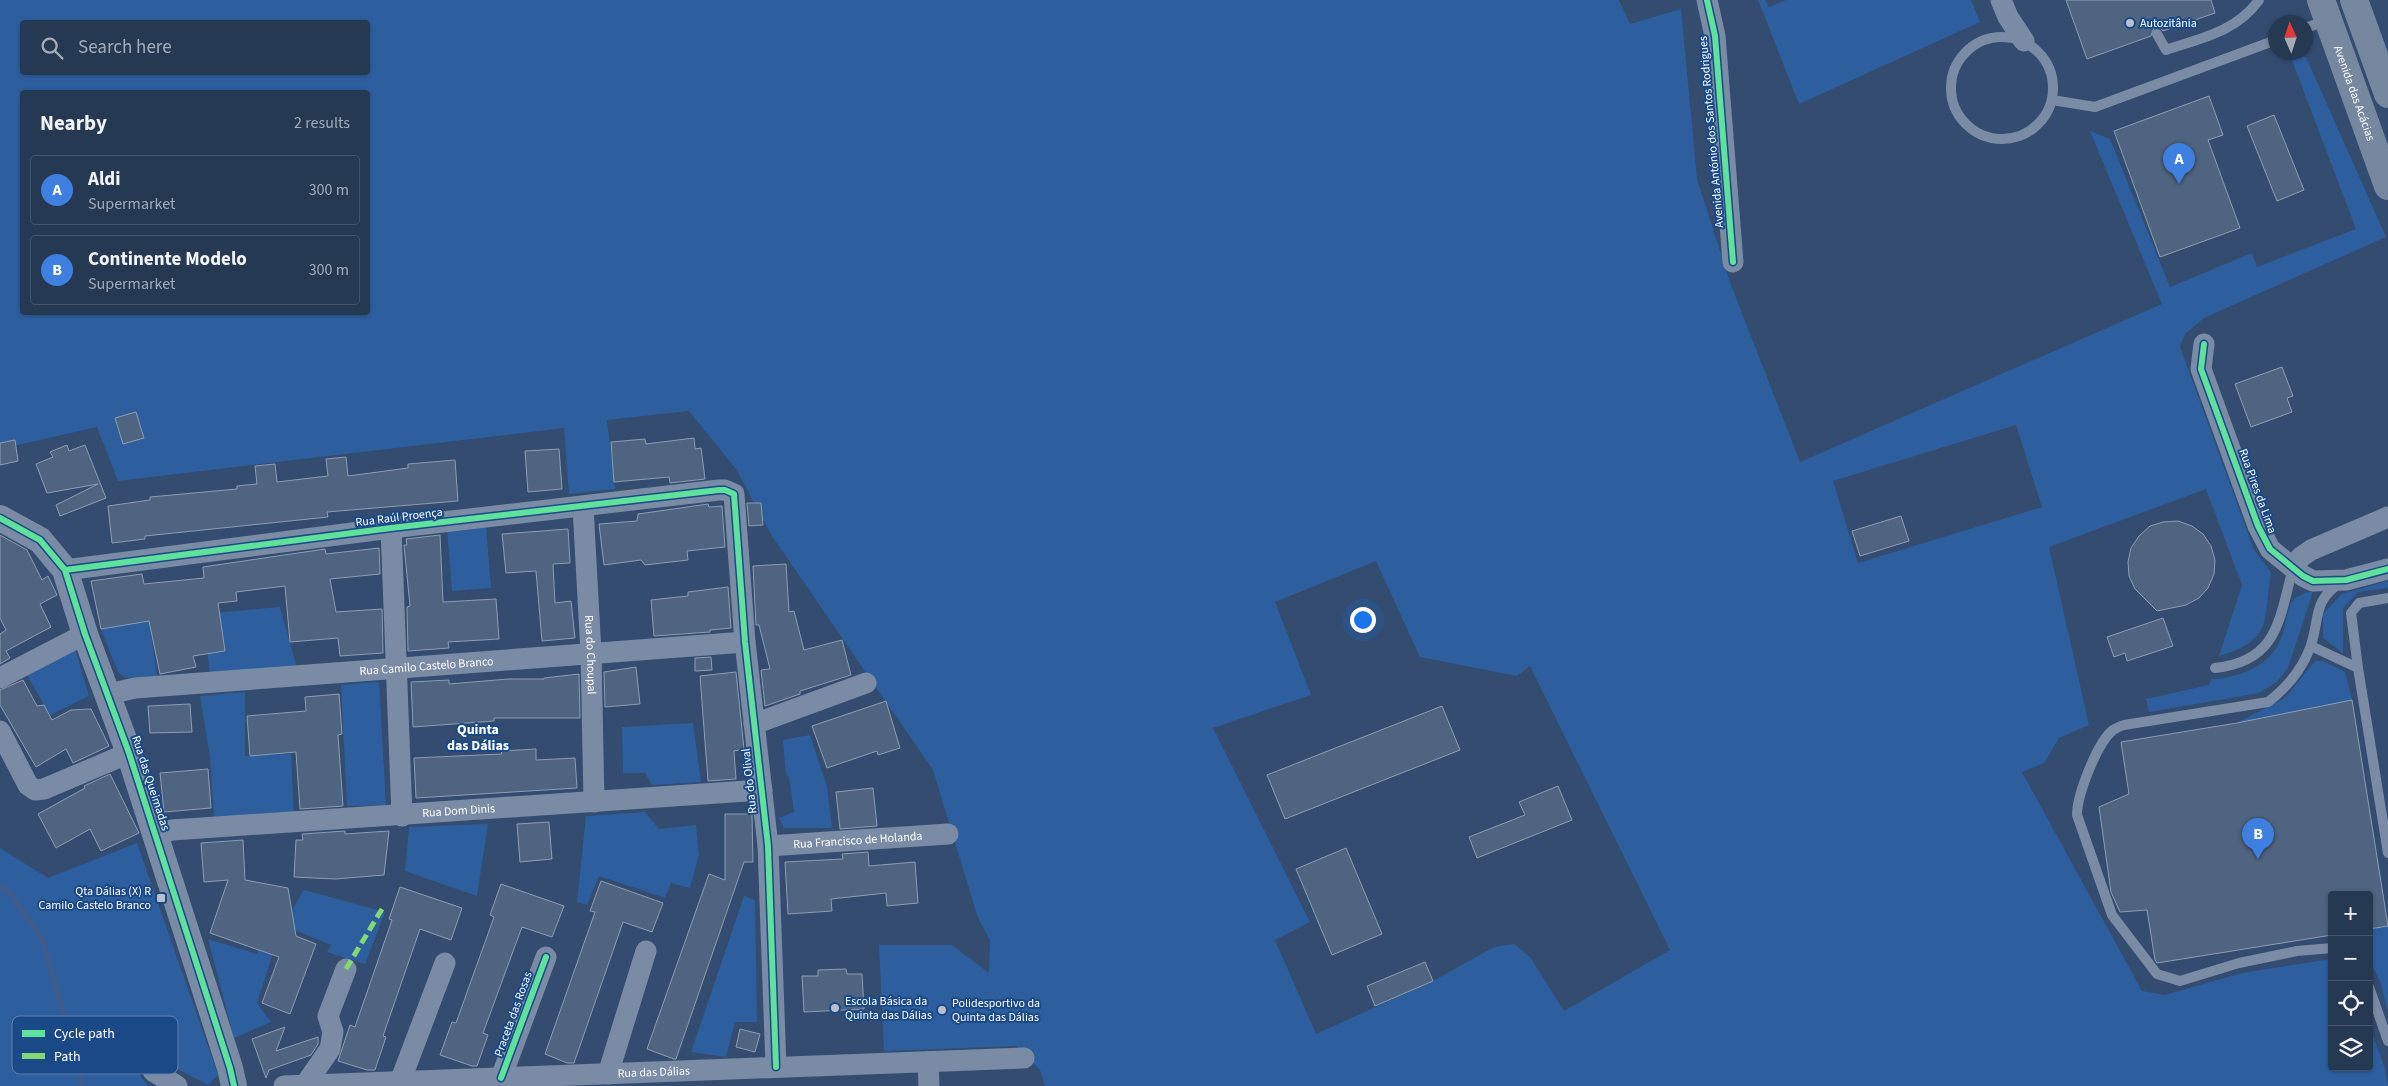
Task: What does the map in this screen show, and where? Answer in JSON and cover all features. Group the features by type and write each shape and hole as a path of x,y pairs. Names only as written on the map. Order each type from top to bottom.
{"main road":[{"path":"2354,0 2388,94"},
{"name":"Avenida das Acácias","path":"2318,16 2388,186"}],"street":[{"name":"Avenida António dos Santos Rodrigues","path":"1707,0 1715,36 1733,262"},
{"path":"2001,0 2008,17 2024,41"},
{"name":"Rua Pires da Lima","path":"2204,344 2201,369 2258,526 2270,549 2303,576 2314,581 2346,580 2388,569"},
{"name":"Rua Raúl Proença","path":"65,570 391,528 725,490 734,494"},
{"name":"Rua do Olival","path":"734,494 745,642 768,846 776,1067"},
{"name":"Rua do Choupal","path":"583,507 591,653 594,802"},
{"path":"2293,567 2301,557 2311,550 2388,517"},
{"name":"Rua das Queimadas","path":"0,518 40,540 65,570 84,634 108,694 156,834 230,1068 234,1086"},
{"path":"391,528 402,816"},
{"path":"0,678 84,634"},
{"name":"Rua Camilo Castelo Branco","path":"108,694 135,688 745,642"},
{"path":"754,724 866,683"},
{"path":"0,731 28,785 35,790 44,789 129,753"},
{"name":"Rua Dom Dinis","path":"156,834 172,830 402,816 762,790"},
{"name":"Rua Francisco de Holanda","path":"768,846 948,834"},
{"path":"608,1074 646,952"},
{"name":"Praceta das Rosas","path":"501,1078 546,957"},
{"path":"400,1082 445,963"},
{"path":"306,1085 330,1049 333,1032 328,1016 346,969"},
{"name":"Rua das Dálias","path":"284,1086 1024,1058"},
{"path":"928,1062 929,1086"},
{"path":"158,1074 176,1086"}],"lane":[{"path":"2157,34 2166,50 2232,27 2250,12 2259,0"},
{"path":"2007,37 2024,41 2038,51 2048,66 2053,82 2052,100 2045,116 2034,128 2020,136 2003,140 1986,137 1971,129 1960,118 1952,102 1950,86 1954,69 1968,49 1990,38 2007,37"},
{"path":"2052,100 2095,107 2268,43"},
{"path":"2215,668 2234,666 2252,658 2266,646 2274,633 2293,567"},
{"path":"2328,948 2298,950 2180,980 2157,974 2112,915 2078,815 2077,804 2081,787 2113,730 2124,725 2268,702 2284,690 2298,674 2311,646 2318,611 2323,598 2332,589 2346,580"},
{"path":"2388,598 2359,604 2351,613 2388,853"},
{"path":"2311,646 2358,668"},
{"path":"2373,998 2388,1041"}],"shaded area":[{"path":"0,0 1619,0 1630,24 1681,9 1697,179 1731,285 1800,462 2162,304 2090,131 2110,139 2170,287 2252,253 2257,267 2356,229 2292,60 2307,60 2386,237 2204,318 2185,334 2180,347 2254,550 2271,572 2266,616 2263,626 2258,635 2249,643 2237,650 2219,656 2242,585 2206,489 2049,547 2089,725 2059,738 2044,763 2022,772 2142,991 2165,995 2242,973 2328,959 2328,1071 2373,1071 2373,1035 2385,1069 2388,1086 1045,1086 1040,1070 1016,1046 884,1051 879,945 952,945 989,973 990,940 978,918 933,770 772,536 736,469 689,411 607,420 615,489 569,494 564,428 118,481 97,427 0,449","holes":["2016,425 2042,507 1858,563 1833,481","1376,561 1420,657 1517,676 1530,666 1670,950 1564,1011 1530,957 1514,944 1494,947 1433,981 1316,1034 1275,940 1310,922 1213,728 1311,695 1275,602"]},
{"path":"1758,0 1765,0 1769,7 1786,0 1971,0 1980,22 1799,104"},
{"path":"486,526 491,588 452,591 447,529"},
{"path":"2388,581 2388,588 2358,592 2343,608 2343,653 2323,638 2323,614 2342,594"},
{"path":"2313,591 2288,668 2277,682 2259,693 2149,712 2146,699 2209,685 2211,679 2241,674 2260,664 2269,657 2280,641 2289,608 2295,598"},
{"path":"280,607 297,668 210,673 202,614"},
{"path":"149,621 157,676 125,678 118,672 101,629"},
{"path":"75,649 89,696 50,715 27,675"},
{"path":"2315,661 2323,661 2345,672 2352,700 2237,723 2285,698"},
{"path":"379,682 386,805 347,806 341,685"},
{"path":"245,692 245,756 291,754 294,814 214,817 210,757 200,696"},
{"path":"693,723 701,782 652,785 645,773 623,773 622,727"},
{"path":"810,735 827,787 832,828 784,828 779,818 794,812 789,777 786,775 783,740"},
{"path":"645,812 659,829 696,825 699,855 690,888 671,883 665,898 599,876 587,905 577,902 586,816"},
{"path":"488,824 477,896 405,871 409,827"},
{"path":"137,843 218,1075 208,1085 178,1069 178,1016 12,1016 12,1074 139,1074 148,1086 0,1086 0,848 48,878"},
{"path":"304,890 385,912 365,964 327,952 331,945 282,925 257,1003 271,1022 234,1038 208,939 257,954 269,915 291,912"},
{"path":"744,896 755,900 757,1022 735,1022 726,1057 691,1052"},
{"path":"2388,926 2388,1011 2380,981 2373,968 2373,928"}],"building":[{"name":"Autozitânia","path":"2066,0 2211,0 2215,13 2163,31 2160,28 2154,28 2151,36 2087,59"},
{"path":"2209,96 2223,135 2208,140 2240,228 2160,257 2114,131"},
{"path":"2274,115 2304,190 2277,201 2247,126"},
{"path":"2282,367 2293,396 2287,398 2292,412 2251,427 2235,384"},
{"path":"136,412 144,438 123,444 115,418"},
{"path":"694,438 695,449 701,448 705,479 670,483 669,477 614,482 611,442 645,439 646,444"},
{"path":"15,440 18,461 0,465 0,443"},
{"path":"67,445 69,451 85,445 106,498 60,516 56,505 98,484 47,493 36,464 53,457 50,452"},
{"path":"559,449 562,489 528,492 525,451"},
{"path":"346,457 348,476 408,468 408,464 455,460 458,501 327,512 328,517 145,536 145,539 112,543 108,506 150,500 150,497 237,489 237,486 257,484 255,466 275,464 277,482 328,476 326,459"},
{"path":"747,503 761,503 763,525 749,526"},
{"path":"708,504 709,507 722,506 725,547 687,551 688,560 645,565 641,560 604,565 599,524 637,521 638,514"},
{"path":"1901,516 1909,541 1860,556 1852,531"},
{"path":"2178,521 2192,526 2203,534 2211,546 2215,560 2214,574 2208,588 2199,598 2186,605 2157,611 2135,589 2129,576 2128,562 2131,548 2139,536 2150,526 2163,522"},
{"path":"568,529 570,563 553,564 555,603 571,601 575,638 542,641 536,571 506,573 502,534"},
{"path":"0,535 27,550 42,580 48,576 57,595 40,604 51,627 6,651 10,658 0,664 0,634 6,630 0,618"},
{"path":"440,535 443,602 496,599 499,639 448,642 449,648 408,651 407,607 410,606 404,545 407,545 406,539"},
{"path":"379,548 380,574 330,579 336,612 382,609 383,653 340,656 338,638 290,642 285,586 236,592 237,601 218,603 225,651 193,656 196,667 160,674 149,621 101,629 91,581 142,574 144,584 204,578 203,567 325,549 326,554"},
{"path":"786,564 789,612 794,611 804,650 842,640 851,675 800,691 800,694 765,706 761,670 770,669 759,625 756,625 753,566"},
{"path":"728,587 731,628 710,630 710,632 654,636 651,600 688,596 688,592"},
{"path":"2163,618 2173,646 2127,661 2125,653 2114,657 2107,637"},
{"path":"711,657 712,670 695,671 695,658"},
{"path":"636,667 640,704 605,707 604,672"},
{"path":"736,672 744,749 734,751 736,779 708,781 700,676"},
{"path":"579,674 580,718 494,718 494,721 413,727 411,682 449,680 449,684 508,679 544,679"},
{"path":"23,680 37,706 44,705 52,720 71,710 91,709 109,746 73,763 66,749 36,767 0,705 0,690"},
{"path":"339,694 342,734 338,735 343,806 300,809 296,752 250,756 247,716 306,711 305,697"},
{"path":"2352,700 2388,926 2373,928 2373,891 2328,891 2328,936 2157,963 2147,910 2120,912 2111,892 2099,807 2129,794 2121,742 2237,723"},
{"path":"886,701 900,748 878,755 877,751 827,768 812,726"},
{"path":"190,704 192,732 150,733 148,706"},
{"path":"1442,706 1460,750 1285,819 1267,775"},
{"path":"536,749 536,760 575,758 577,788 416,798 414,758 502,754 501,751"},
{"path":"208,769 211,808 164,812 160,773"},
{"path":"110,774 139,833 101,851 90,829 56,848 38,814 85,788 84,786"},
{"path":"1558,786 1572,820 1477,858 1469,837 1525,815 1519,802"},
{"path":"873,788 877,826 840,829 836,792"},
{"path":"725,814 752,814 753,862 744,862 676,1059 674,1059 647,1049 709,874 725,880"},
{"path":"549,822 552,859 520,862 517,824"},
{"path":"345,831 345,834 389,831 384,875 335,879 294,877 296,840 303,840 302,834"},
{"path":"243,840 245,880 288,888 296,936 316,944 290,1014 262,1003 279,957 210,933 228,880 204,882 201,843"},
{"path":"1346,848 1382,934 1332,955 1296,869"},
{"path":"868,852 869,866 915,862 918,903 887,906 886,893 831,899 832,911 788,914 785,862 843,859 842,854"},
{"path":"601,881 663,903 652,932 623,922 574,1063 567,1063 545,1054 595,912 590,911"},
{"path":"501,884 564,906 552,937 522,927 483,1033 488,1035 477,1066 472,1066 440,1055 452,1022 456,1023 494,917 490,915"},
{"path":"400,887 462,908 451,940 420,929 383,1036 386,1037 375,1070 367,1070 338,1061 350,1025 355,1027 392,920 389,919"},
{"path":"1425,962 1433,981 1375,1006 1367,986"},
{"path":"846,969 847,974 862,974 864,1009 804,1012 802,976 818,976 818,970"},
{"path":"285,1027 276,1051 318,1037 318,1044 311,1055 269,1070 266,1078 252,1039"},
{"path":"740,1029 760,1034 755,1052 736,1047"}],"waterway":[{"path":"0,887 7,890 42,938 64,1016"},
{"path":"80,1074 83,1086"}],"marked path":[{"path":"346,969 382,909"}],"cycle path":[{"path":"1707,0 1715,36 1733,262"},
{"path":"2204,344 2201,369 2258,526 2270,549 2303,576 2313,581 2346,580 2388,569"},
{"path":"65,570 391,528 719,490 725,490 734,494 745,642 768,846 776,1067"},
{"path":"0,518 40,540 65,570 85,634 129,753 230,1068 234,1086"},
{"path":"501,1078 546,957"}],"place":[{"name":"Autozitânia","path":"2130,23"},
{"name":"Aldi","path":"2179,184"},
{"name":"Continente Modelo","path":"2258,859"},
{"name":"Qta Dálias (X) R Camilo Castelo Branco","path":"161,898"},
{"name":"Escola Básica da Quinta das Dálias","path":"835,1008"},
{"name":"Polidesportivo da Quinta das Dálias","path":"942,1010"}],"district":[{"name":"Quinta das Dálias","path":"478,738"}]}
